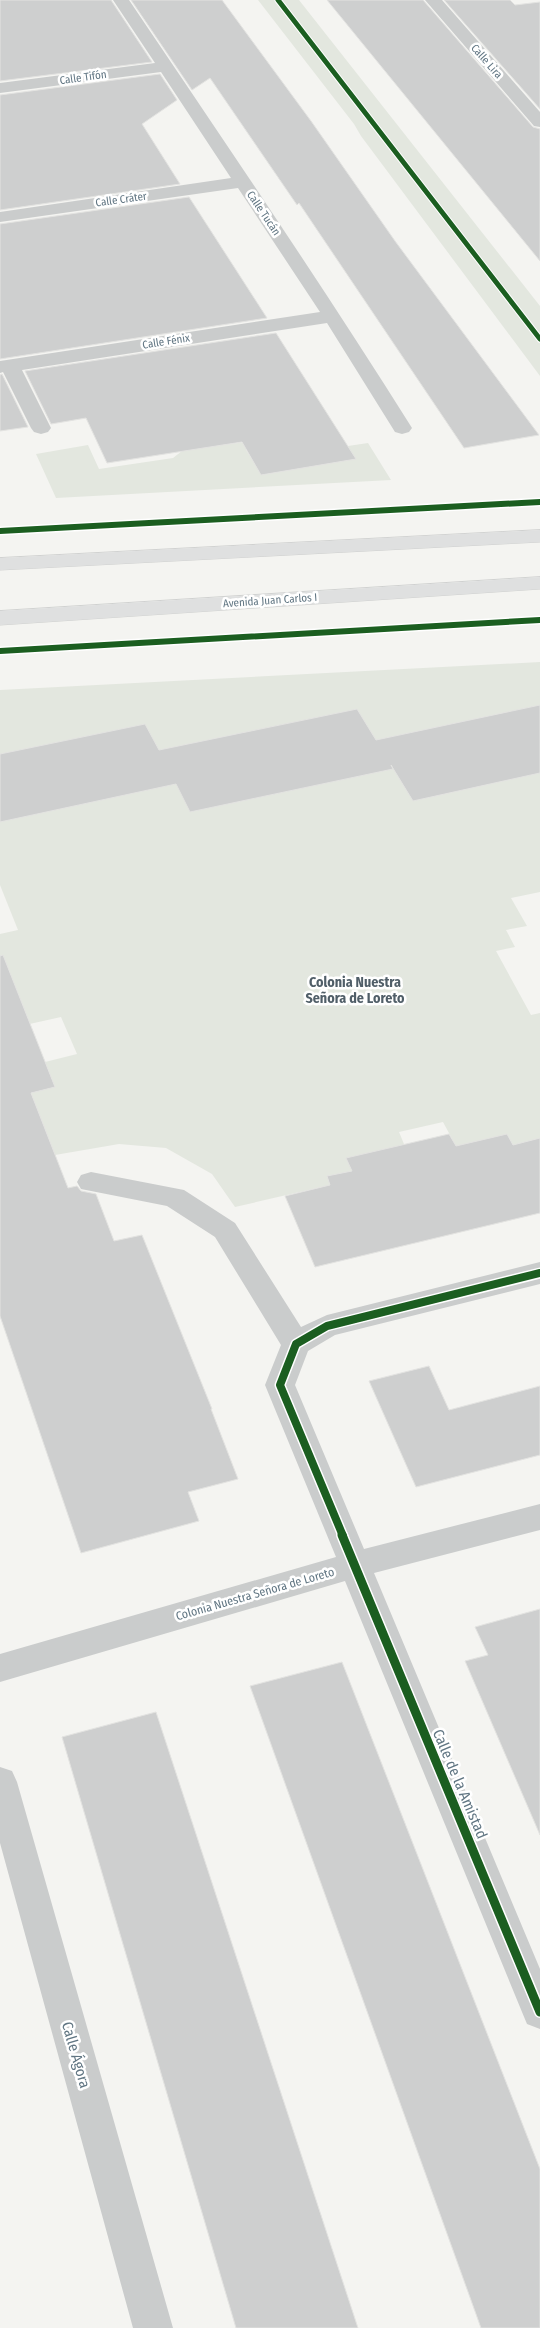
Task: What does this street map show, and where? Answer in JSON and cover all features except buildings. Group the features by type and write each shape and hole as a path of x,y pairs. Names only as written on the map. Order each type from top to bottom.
{"main road":[{"path":"0,564 540,536"},
{"name":"Avenida Juan Carlos I","path":"0,618 540,583"}],"street":[{"name":"Calle Tucán","path":"121,0 332,316 402,428"},
{"name":"Calle Lira","path":"433,0 540,122"},
{"name":"Calle Tifón","path":"0,88 166,66"},
{"name":"Calle Cráter","path":"0,217 243,182"},
{"name":"Calle Fénix","path":"5,366 332,316"},
{"path":"5,366 41,428"},
{"path":"91,1182 174,1197 225,1230 296,1344 327,1326 540,1273"},
{"name":"Calle de la Amistad","path":"296,1344 280,1385 540,2012"},
{"name":"Colonia Nuestra Señora de Loreto","path":"0,1668 354,1566 540,1517"},
{"name":"Calle Ágora","path":"0,1782 153,2328"}],"shaded area":[{"path":"258,0 299,0 540,306 540,376 354,124"},
{"path":"261,440 246,450 262,475 355,459 348,446 368,443 391,480 56,498 36,454 88,445 99,469 173,458 191,444 206,447"},
{"path":"540,662 540,892 511,898 527,926 506,930 515,947 496,951 531,1015 540,1013 540,1138 513,1145 507,1134 456,1146 443,1122 399,1132 404,1144 352,1171 327,1176 330,1185 235,1207 212,1174 166,1148 119,1144 55,1155 31,1093 55,1087 45,1062 77,1054 61,1017 25,1025 0,961 0,934 18,930 0,885 0,690"}],"cycle path":[{"path":"278,0 540,339"},
{"path":"0,531 540,502"},
{"path":"0,651 540,620"},
{"path":"540,1273 327,1326 296,1344 280,1385 540,2012"}],"district":[{"name":"Colonia Nuestra Señora de Loreto","path":"355,990"}]}
